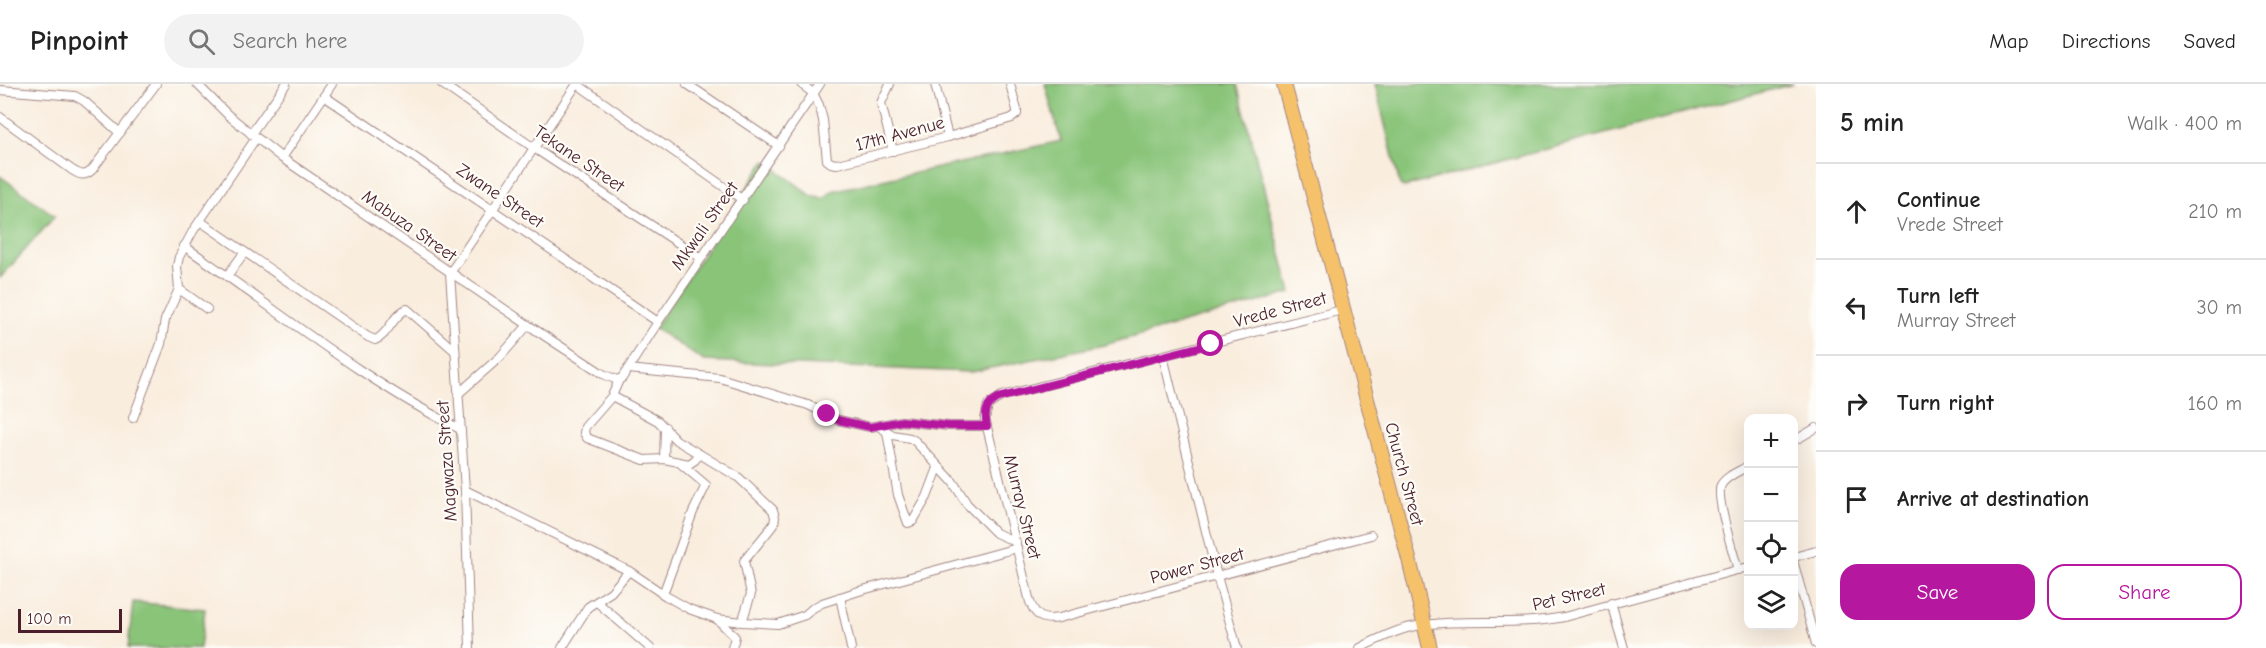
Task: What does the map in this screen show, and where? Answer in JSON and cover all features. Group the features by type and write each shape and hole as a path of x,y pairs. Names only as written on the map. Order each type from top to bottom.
{"highway":[{"name":"Church Street","path":"1284,84 1430,648"}],"street":[{"name":"Mabuza Street","path":"197,84 253,136 282,158 528,325 617,380"},
{"path":"133,418 161,344 165,320 179,289 177,266 184,246 286,84"},
{"path":"282,158 332,84"},
{"name":"Tekane Street","path":"442,84 534,148 701,258"},
{"path":"450,273 577,84 743,200"},
{"path":"687,84 778,146"},
{"path":"801,84 813,93"},
{"name":"Mkwali Street","path":"664,459 637,458 587,438 584,429 612,396 617,380 628,369 820,84"},
{"path":"890,84 881,103 893,151"},
{"path":"935,84 948,137"},
{"name":"17th Avenue","path":"813,93 822,115 829,162 843,164 1015,117 1017,110 1010,84"},
{"path":"0,117 78,174 86,175 120,133 152,86"},
{"path":"0,90 75,96 89,105 120,133"},
{"name":"Zwane Street","path":"324,96 658,322"},
{"path":"200,221 372,339 381,337 400,313 407,309 455,351"},
{"path":"184,246 361,370 413,404 460,429"},
{"path":"228,276 244,253"},
{"name":"Magwaza Street","path":"450,273 465,490 470,648"},
{"path":"179,289 207,309"},
{"name":"Vrede Street","path":"987,409 993,400 1002,396 1342,310"},
{"path":"458,394 500,357 528,325"},
{"path":"1163,356 1237,648"},
{"path":"628,369 720,378 808,405 838,420 870,427 902,421 949,426 987,426"},
{"path":"612,396 665,427 676,440 744,482 768,504 775,514 775,521 770,529 744,558 751,594 742,622"},
{"name":"Murray Street","path":"987,409 985,419 1034,611"},
{"path":"878,426 896,436 913,439 953,482 966,504 991,528 1016,545"},
{"path":"665,427 664,459 693,462 699,454"},
{"path":"1798,439 1816,428"},
{"path":"887,432 898,495 908,523 913,521 922,508 938,468"},
{"path":"663,594 693,512 706,485 678,462"},
{"path":"1738,570 1719,495 1722,485 1746,468"},
{"path":"465,490 629,570 689,609 717,619 742,622 778,624 805,615 813,608 840,597 1016,545"},
{"name":"Power Street","path":"1034,611 1044,619 1059,618 1371,535"},
{"path":"1798,556 1816,551"},
{"name":"Pet Street","path":"1360,648 1387,635 1424,626 1454,622 1549,620 1744,568"},
{"path":"562,648 588,608 611,592 629,570"},
{"path":"1797,576 1816,644"},
{"path":"840,597 851,648"},
{"path":"597,602 650,648"},
{"path":"1611,603 1624,648"},
{"path":"717,619 735,637 735,647"}],"green space":[{"path":"1045,84 1237,84 1291,293 1104,345 971,372 704,361 654,328 765,161 812,196 824,199 832,191 1061,141"},
{"path":"1375,84 1793,84 1404,187 1400,185"},
{"path":"0,176 55,216 0,278"},
{"path":"133,602 205,609 200,648 128,648"}],"route":[{"path":"827,414 838,420 870,427 902,421 949,426 987,426 985,414 988,405 998,398 1211,344"}]}
